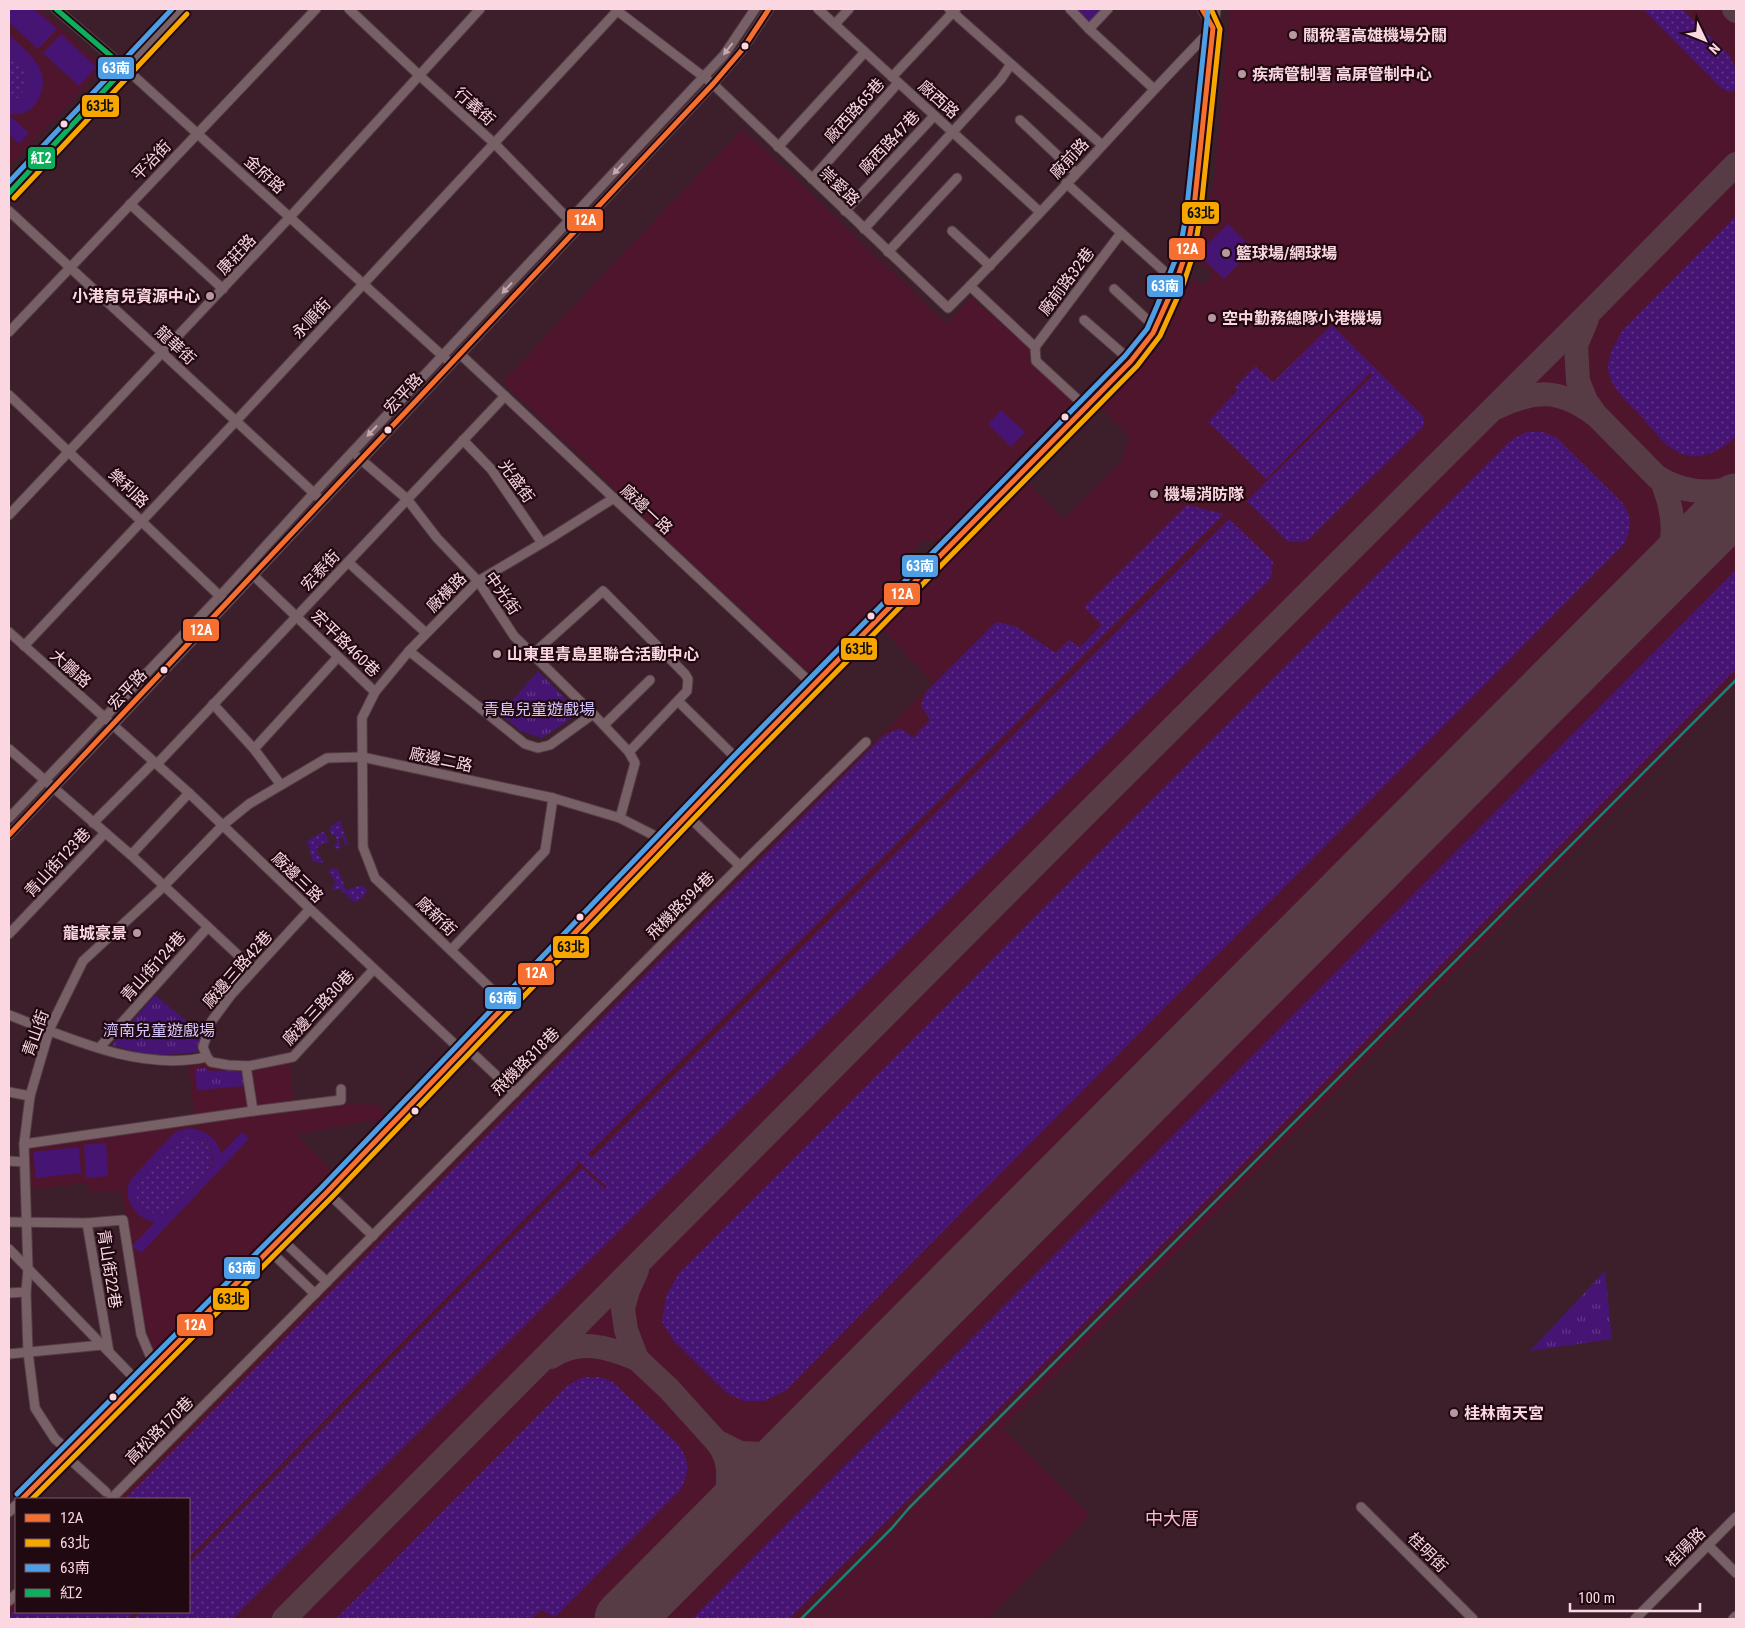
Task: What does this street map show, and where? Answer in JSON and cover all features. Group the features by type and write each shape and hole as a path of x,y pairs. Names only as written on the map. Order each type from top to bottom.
{"street":[{"name":"金府路","path":"56,9 125,68 452,364"},
{"path":"9,193 182,9"},
{"name":"平治街","path":"9,332 316,9"},
{"name":"行義街","path":"349,9 495,144 577,229"},
{"name":"康莊路","path":"9,515 290,218 480,9"},
{"name":"崇愛路","path":"617,9 713,84 948,308"},
{"name":"永順街","path":"24,646 495,144 617,9"},
{"name":"宏平路","path":"9,818 220,596 704,76 733,44 755,9"},
{"name":"宏平路","path":"9,834 113,726 713,84 742,50 769,9"},
{"name":"廠西路","path":"818,9 1040,212"},
{"path":"835,24 850,9"},
{"path":"1070,9 1154,89"},
{"path":"1089,29 1108,9"},
{"path":"1202,9 1213,28"},
{"path":"23,1498 327,1192 739,761 1131,361 1156,328 1176,282 1187,250 1193,217 1216,9"},
{"path":"952,10 1102,145"},
{"name":"廠西路65巷","path":"812,179 952,10"},
{"name":"廠前路","path":"948,308 990,266 1213,28"},
{"path":"778,147 865,52"},
{"path":"864,229 1001,79 1011,64"},
{"name":"廠西路47巷","path":"846,211 934,116"},
{"path":"1020,120 1076,173"},
{"path":"888,252 957,178"},
{"path":"1066,183 1176,282"},
{"path":"130,204 223,289"},
{"name":"龍華街","path":"9,210 322,501"},
{"path":"952,231 990,266"},
{"name":"廠前路32巷","path":"1035,347 1121,233"},
{"path":"970,286 1035,347 1036,361 1087,408"},
{"path":"1114,288 1156,328"},
{"path":"1084,320 1131,361"},
{"name":"廠邊一路","path":"460,354 813,685"},
{"name":"樂利路","path":"9,395 228,603"},
{"name":"宏泰街","path":"93,823 213,704 505,396"},
{"name":"光盛街","path":"463,440 491,470 542,543"},
{"name":"中光街","path":"353,452 407,499 437,538 478,581 514,636 629,752"},
{"name":"廠橫路","path":"362,757 362,718 375,692 426,633 478,581 614,498"},
{"path":"348,562 426,633"},
{"name":"宏平路460巷","path":"253,575 375,692"},
{"path":"533,654 603,592 684,674 688,685 687,691 629,752 635,764 620,818"},
{"name":"大鵬路","path":"9,632 113,726"},
{"path":"409,651 525,744 538,748 550,745 593,714"},
{"path":"254,749 338,657"},
{"path":"604,725 650,680"},
{"path":"678,701 739,761"},
{"path":"213,704 254,749 281,785"},
{"name":"廠邊三路","path":"113,726 189,793 374,969 515,1093"},
{"name":"飛機路394巷","path":"642,965 866,742"},
{"name":"青山街123巷","path":"9,749 164,886"},
{"name":"廠邊二路","path":"223,825 250,804 327,758 362,757 552,798 620,818 663,840"},
{"name":"廠新街","path":"362,757 363,847 375,878 451,950 545,851 552,798"},
{"path":"131,855 189,793"},
{"path":"687,815 740,866"},
{"name":"青山街","path":"109,1496 54,1439 36,1408 28,1352 26,1292 28,1269 24,1144 30,1096 49,1031 83,961 164,886 223,825"},
{"name":"青山街123巷","path":"9,934 105,833"},
{"name":"青山街124巷","path":"164,886 254,970"},
{"name":"廠邊三路42巷","path":"206,1057 203,1046 211,1022 231,995 279,945 310,909"},
{"name":"青山街124巷","path":"100,1048 208,927"},
{"path":"451,950 507,1004"},
{"name":"飛機路318巷","path":"327,1282 642,965"},
{"name":"廠邊三路30巷","path":"9,1015 116,1054 145,1059 196,1059 206,1057 211,1062 246,1066 293,1057 374,969"},
{"path":"246,1066 252,1111"},
{"path":"24,1144 341,1100 341,1089"},
{"path":"9,1092 30,1096"},
{"path":"9,1160 24,1162"},
{"path":"327,1192 373,1236"},
{"path":"87,1223 123,1220 141,1334 154,1365"},
{"name":"青山街22巷","path":"9,1222 87,1223 106,1348"},
{"path":"280,1238 327,1282"},
{"path":"9,1248 138,1382"},
{"path":"269,1250 315,1294"},
{"name":"高松路170巷","path":"109,1496 327,1282"},
{"path":"9,1293 26,1292"},
{"path":"9,1354 106,1348"},
{"name":"桂明街","path":"1361,1507 1473,1619"},
{"name":"桂陽路","path":"1635,1619 1736,1517"},
{"path":"1708,1545 1736,1572"},
{"path":"1733,1619 1736,1616"}],"shaded area":[{"path":"9,9 40,9 105,67 9,167"},
{"path":"1230,9 1736,9 1736,686 1003,1429 1090,1515 988,1619 9,1619 9,1608 15,1602 15,1613 190,1613 190,1498 119,1498 933,683 883,630 1027,481 1064,519 1121,462 1129,437 1101,408 1163,343 1190,282 1197,281 1203,286 1213,275 1201,263 1198,254 1214,182"},
{"path":"742,129 946,324 972,298 1031,350 1027,357 1076,404 943,543 925,540 907,556 910,576 812,675 701,571 617,496 620,494 503,382"},
{"path":"289,1059 294,1105 194,1116 189,1065 207,1063 211,1066"},
{"path":"352,1104 379,1105 387,1118 381,1124 377,1121 364,1121 296,1135 334,1172 155,1354 145,1323 121,1191 89,1192 88,1183 31,1189 30,1147 206,1120"}],"green space":[{"path":"9,9 34,9 57,29 38,49 9,22"},
{"path":"1074,9 1102,9 1089,23"},
{"path":"1643,9 1682,9 1730,56 1736,71 1736,88 1732,92 1720,87"},
{"path":"61,34 96,67 79,86 43,53"},
{"path":"9,35 32,57 42,73 41,92 36,103 24,113 9,114 9,103 22,94 27,78 24,67 9,53"},
{"path":"9,53 24,67 27,78 22,94 9,103"},
{"path":"9,115 29,133 19,144 9,134"},
{"path":"1736,216 1736,436 1714,452 1697,456 1688,455 1671,448 1621,396 1611,380 1608,363 1611,352 1622,331"},
{"name":"籃球場/網球場","path":"1228,224 1253,249 1224,279 1201,257 1203,249"},
{"path":"1332,325 1423,416 1424,426 1307,541 1288,542 1247,501 1373,375 1370,373 1266,479 1208,422 1238,390 1235,387 1255,366 1273,382"},
{"path":"1001,410 1025,432 1011,447 988,424"},
{"path":"1526,432 1542,432 1556,437 1622,502 1628,513 1630,523 1624,544 785,1391 764,1401 744,1401 728,1394 673,1340 662,1322 666,1296 679,1273 1510,441"},
{"path":"1187,505 1224,514 588,1154 592,1158 1229,519 1273,561 1271,578 232,1619 133,1619 139,1613 190,1613 190,1562 582,1168 605,1189 607,1187 578,1161 576,1163 578,1165 190,1556 190,1498 126,1498 882,737 901,729 914,737 930,720 921,705 926,692 996,622 1015,626 1056,653 1069,640 1080,647 1102,625 1084,607"},
{"path":"1736,570 1736,669 789,1619 692,1619"},
{"name":"青島兒童遊戲場","path":"538,671 579,713 542,738 521,731 500,714"},
{"path":"340,820 348,845 345,846 343,837 338,839 341,847 336,849 334,845 337,843 335,835 332,836 329,828"},
{"path":"324,831 329,843 323,843 317,848 318,854 323,861 322,863 313,862 307,841"},
{"path":"331,868 338,869 346,890 362,885 367,890 364,896 354,902 340,889 330,890 335,884 334,879 328,872"},
{"name":"濟南兒童遊戲場","path":"155,995 201,1033 198,1052 164,1055 143,1054 112,1045"},
{"path":"206,1068 209,1071 243,1070 244,1086 197,1090 195,1069"},
{"path":"191,1128 202,1131 214,1140 221,1154 242,1132 249,1139 141,1253 132,1246 155,1222 141,1217 136,1212 129,1200 128,1186 131,1179 173,1134 180,1130","holes":["197,1138 210,1148 213,1159 212,1166 168,1211 159,1214 143,1208 137,1200 138,1182 180,1139"]},
{"path":"184,1137 190,1137 206,1144 212,1154 211,1166 168,1211 159,1214 143,1208 137,1200 138,1182"},
{"path":"106,1143 108,1176 86,1178 84,1145"},
{"path":"79,1147 81,1173 36,1178 33,1152"},
{"path":"1605,1271 1612,1339 1530,1351"},
{"path":"583,1377 599,1377 613,1382 680,1446 686,1458 687,1472 681,1489 555,1617 541,1610 531,1619 336,1619 567,1386"},
{"path":"15,1610 15,1613 133,1613 127,1619 9,1619"}],"waterway":[{"path":"801,1619 892,1528 909,1508 1736,680"}],"taxiway":[{"path":"284,1619 1736,164"},
{"path":"1587,319 1576,345 1578,381 1586,401 1596,415 1657,477 1666,482 1695,491 1716,491 1736,487"},
{"path":"1498,407 1524,397 1548,394 1570,400 1594,414"},
{"path":"1647,593 1664,564 1672,538 1671,511 1661,479"},
{"path":"637,1270 628,1290 623,1309 626,1330 637,1359 669,1389 716,1441 740,1453 767,1454 794,1450"},
{"path":"551,1357 572,1348 594,1346 637,1359"},
{"path":"714,1530 726,1497 728,1485 727,1461 716,1441"}],"runway":[{"path":"624,1619 1736,503"}],"transit line":[{"name":"紅2","path":"56,9 125,68"},
{"name":"63南","path":"9,182 172,9"},
{"name":"12A","path":"9,835 713,84 742,50 769,9"},
{"name":"12A","path":"23,1498 327,1192 739,761 1131,361 1153,333 1176,282 1187,250 1193,217 1213,28 1202,9"},
{"name":"63南","path":"17,1494 322,1187 734,756 1125,356 1147,329 1180,248 1186,216 1208,9"},
{"name":"63北","path":"33,1498 332,1197 744,766 1137,366 1160,336 1183,285 1194,252 1200,218 1220,29 1211,9"},
{"name":"63北","path":"14,198 187,14"},
{"name":"紅2","path":"9,193 125,68"}],"place":[{"name":"關稅署高雄機場分關","path":"1293,35"},
{"name":"疾病管制署 高屏管制中心","path":"1242,74"},
{"name":"籃球場/網球場","path":"1226,253"},
{"name":"小港育兒資源中心","path":"210,296"},
{"name":"空中勤務總隊小港機場","path":"1212,318"},
{"name":"機場消防隊","path":"1154,494"},
{"name":"山東里青島里聯合活動中心","path":"497,654"},
{"name":"龍城豪景","path":"137,933"},
{"name":"桂林南天宮","path":"1454,1413"}],"district":[{"name":"中大厝","path":"1172,1519"}]}
